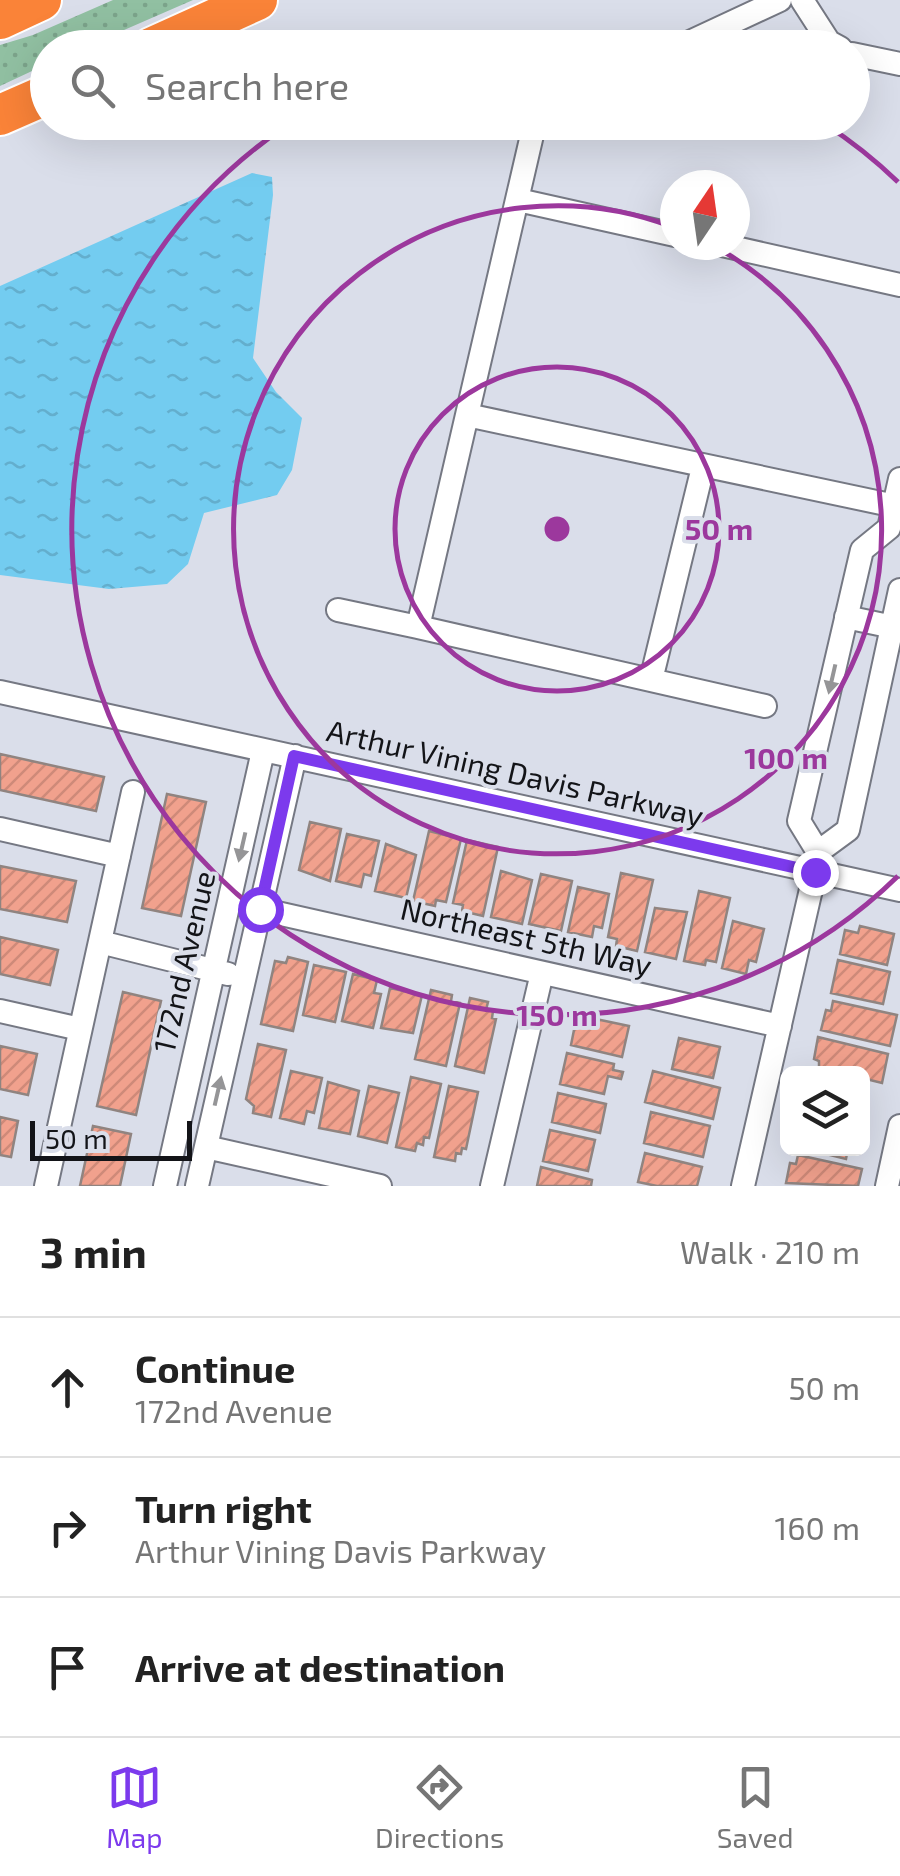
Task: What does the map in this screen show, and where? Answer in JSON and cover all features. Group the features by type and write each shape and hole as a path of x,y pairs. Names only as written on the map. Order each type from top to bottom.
{"highway":[{"path":"0,19 41,0"},
{"path":"191,30 257,0"},
{"path":"0,115 30,102"}],"street":[{"path":"716,30 780,0"},
{"path":"802,0 821,30"},
{"path":"870,58 900,64"},
{"path":"418,627 532,140"},
{"path":"518,200 660,232"},
{"path":"750,251 900,285"},
{"path":"468,415 702,467 896,522"},
{"path":"651,680 702,467"},
{"path":"816,862 799,821 862,550 896,522 900,479"},
{"path":"743,1186 816,862 848,830 900,590"},
{"path":"338,610 765,706"},
{"path":"846,617 892,627"},
{"name":"Arthur Vining Davis Parkway","path":"0,692 263,752 816,862 900,890"},
{"name":"172nd Avenue","path":"164,1186 263,752"},
{"name":"172nd Avenue","path":"197,1186 294,756"},
{"path":"46,1186 133,792"},
{"path":"0,830 119,856"},
{"name":"Northeast 5th Way","path":"260,909 780,1026"},
{"path":"100,942 244,979"},
{"path":"492,1186 542,973"},
{"path":"0,1011 80,1028"},
{"path":"887,1186 900,1126"},
{"path":"206,1147 380,1186"}],"green space":[{"path":"113,0 193,0 124,30 44,30"},
{"path":"30,36 30,72 0,86 0,45"}],"water":[{"path":"252,173 272,177 273,195 253,358 276,392 302,418 292,470 277,495 204,513 188,564 167,584 109,589 0,575 0,286"}],"building":[{"path":"0,754 104,777 96,811 0,790"},
{"path":"167,794 206,802 181,916 142,908"},
{"path":"310,822 341,829 330,881 299,870"},
{"path":"429,831 461,839 446,902 436,900 435,906 413,901"},
{"path":"347,834 379,841 371,876 364,874 361,887 336,881"},
{"path":"467,840 498,847 483,916 462,911 463,905 453,903"},
{"path":"386,844 416,855 406,898 375,891"},
{"path":"0,866 76,881 67,922 0,909"},
{"path":"501,871 532,880 522,924 491,917"},
{"path":"621,873 653,880 637,951 616,946 617,939 608,937"},
{"path":"541,874 572,881 561,931 529,924"},
{"path":"578,887 609,894 602,928 594,926 592,937 568,932"},
{"path":"699,891 730,898 716,962 706,960 705,965 684,961"},
{"path":"655,908 687,912 676,959 645,952"},
{"path":"733,921 764,929 756,962 749,960 746,974 722,968"},
{"path":"860,926 894,934 887,965 840,954 845,930 858,933"},
{"path":"0,937 58,950 50,985 0,974"},
{"path":"288,957 308,962 293,1031 261,1024 275,961 286,963"},
{"path":"838,960 890,972 883,1004 831,993"},
{"path":"314,965 346,972 335,1022 303,1015"},
{"path":"353,974 377,980 374,993 381,994 373,1028 342,1021"},
{"path":"390,988 422,995 413,1033 381,1028"},
{"path":"431,990 452,995 451,1001 460,1003 446,1066 415,1059"},
{"path":"123,992 161,1001 136,1115 97,1106"},
{"path":"470,998 488,1002 486,1010 493,1011 492,1018 496,1019 484,1073 455,1066"},
{"path":"833,1001 897,1015 890,1046 821,1030 826,1010 831,1011"},
{"path":"577,1015 629,1026 622,1057 571,1045"},
{"path":"818,1037 888,1054 882,1083 870,1080 870,1066 819,1066 814,1059"},
{"path":"679,1038 720,1047 713,1078 672,1069"},
{"path":"258,1044 286,1050 271,1117 253,1113 254,1106 246,1099"},
{"path":"0,1046 37,1054 28,1095 0,1089"},
{"path":"567,1053 614,1064 613,1070 623,1072 621,1079 608,1076 604,1094 560,1084"},
{"path":"291,1071 322,1078 314,1113 307,1111 304,1124 280,1118"},
{"path":"653,1071 720,1088 713,1119 645,1102"},
{"path":"411,1077 441,1084 429,1138 424,1137 423,1145 417,1143 415,1151 396,1147"},
{"path":"328,1082 359,1091 350,1134 319,1128"},
{"path":"369,1086 399,1093 387,1143 358,1136"},
{"path":"449,1086 478,1092 466,1149 456,1153 455,1161 434,1157"},
{"path":"558,1093 606,1104 600,1133 552,1122"},
{"path":"651,1112 710,1126 703,1157 644,1143"},
{"path":"0,1117 18,1121 11,1157 0,1155"},
{"path":"93,1126 131,1134 120,1186 80,1186"},
{"path":"550,1130 595,1140 588,1171 543,1161"},
{"path":"645,1153 702,1167 697,1186 638,1182"},
{"path":"798,1156 803,1156 862,1169 858,1186 786,1183 790,1163 796,1164"},
{"path":"541,1167 592,1180 591,1186 537,1186"}],"route":[{"path":"260,909 294,756 815,872"}]}
